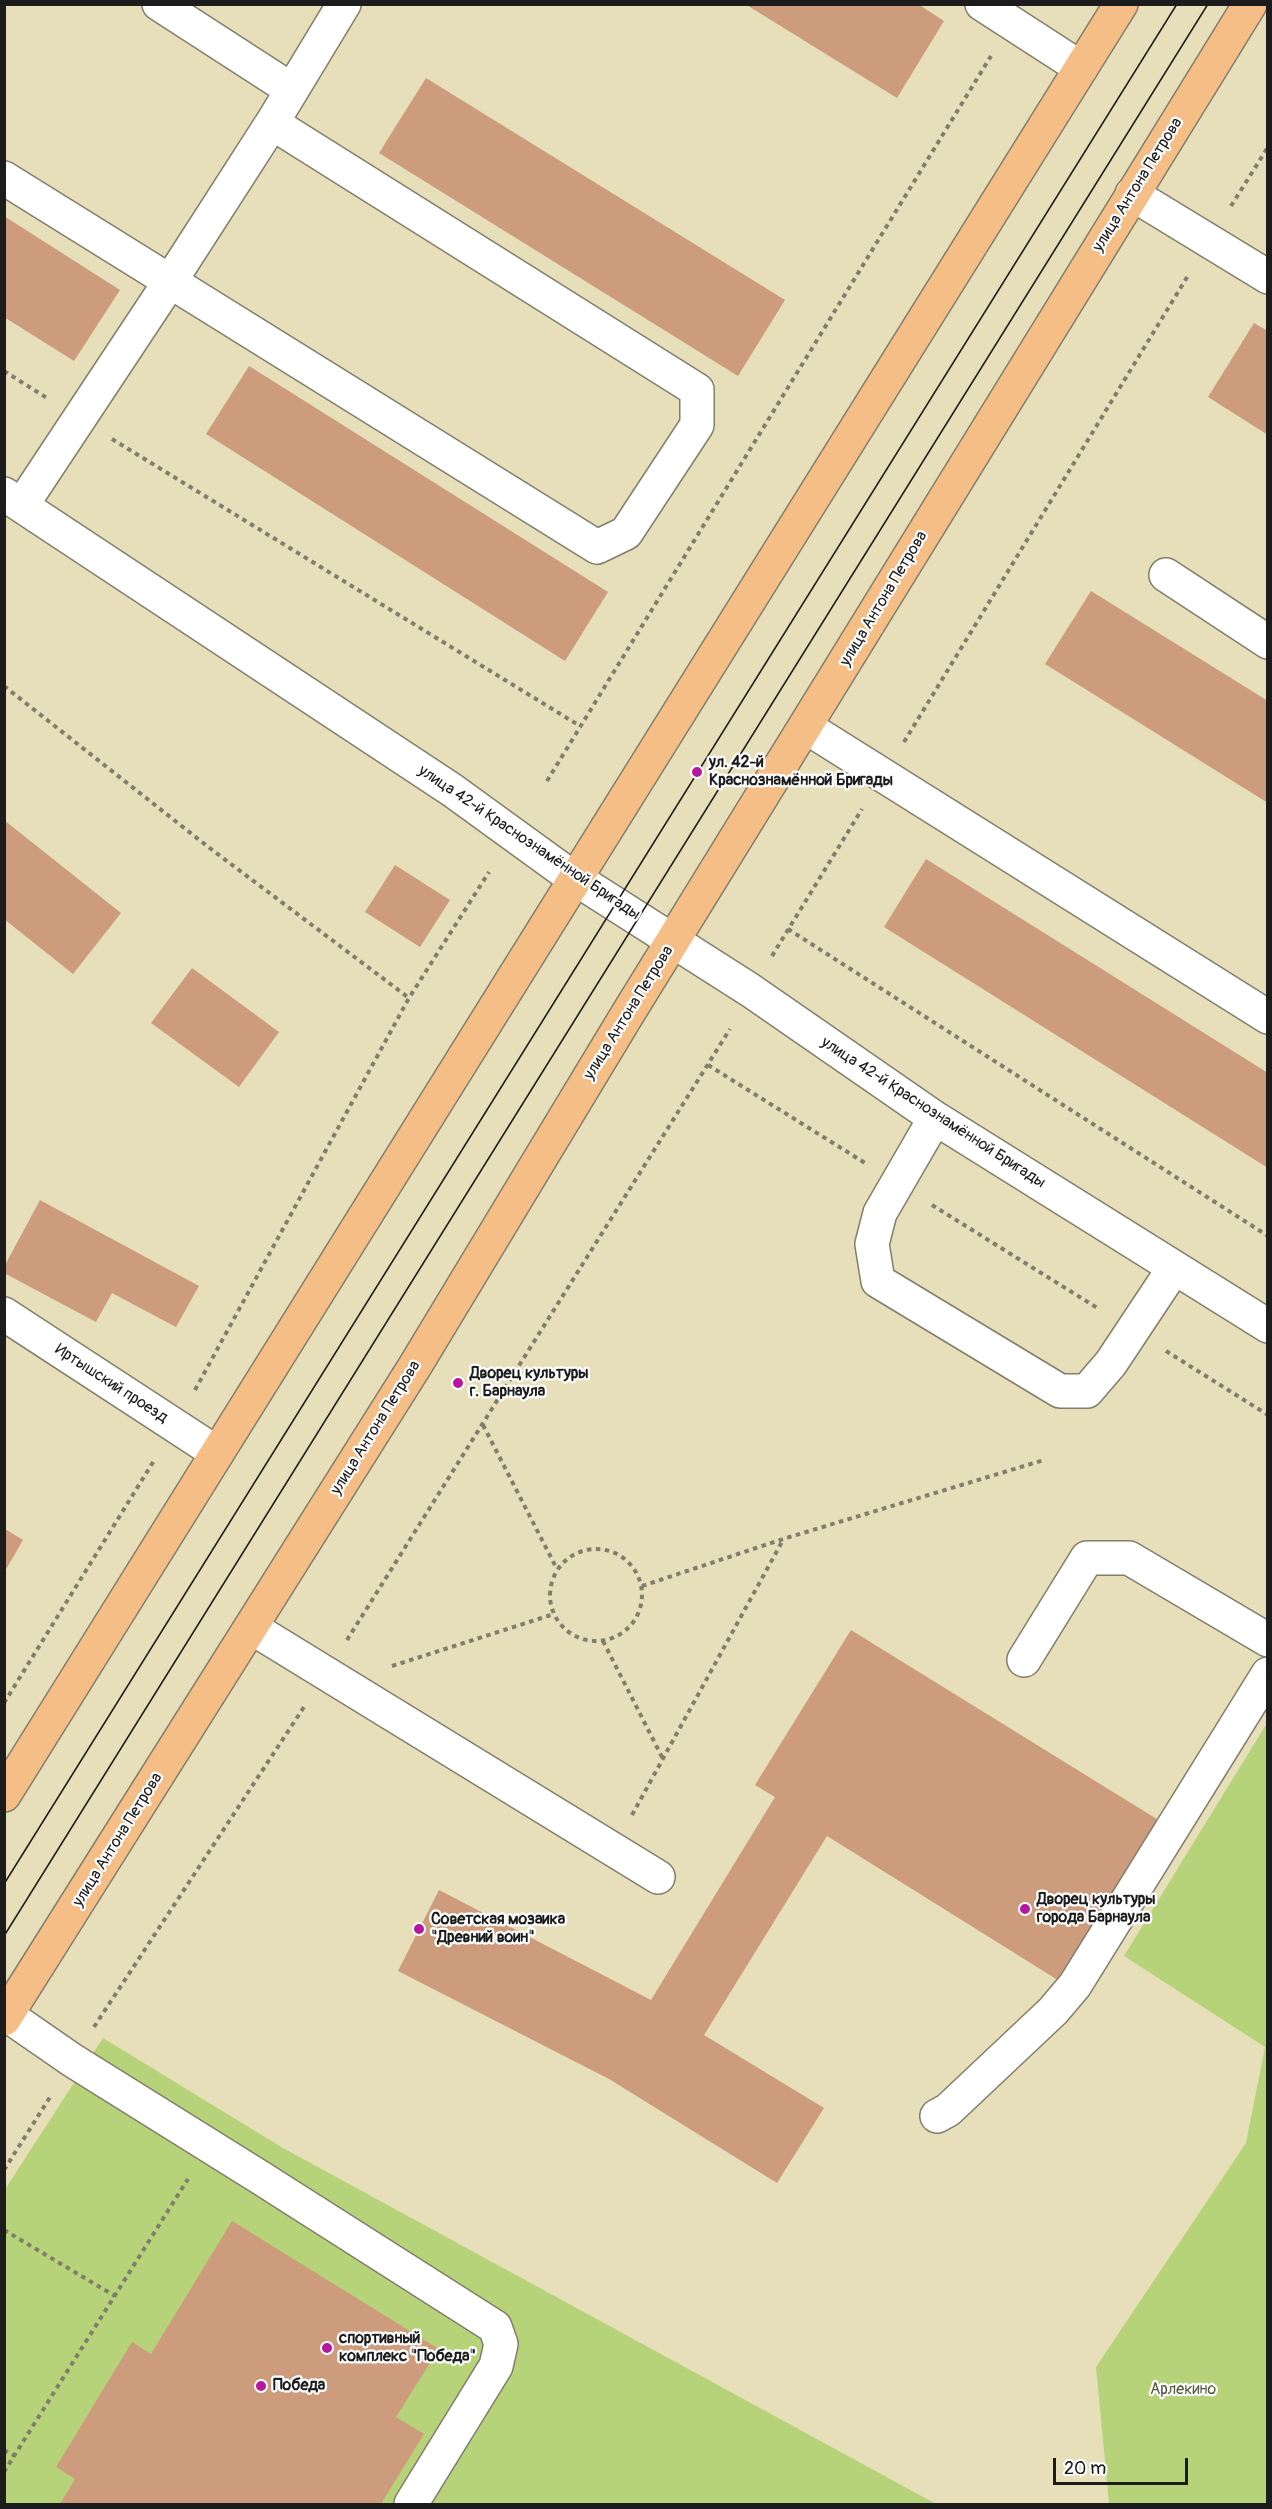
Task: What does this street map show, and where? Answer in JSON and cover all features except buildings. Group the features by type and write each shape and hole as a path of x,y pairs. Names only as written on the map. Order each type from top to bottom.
{"main road":[{"path":"4,1795 1121,4"},
{"name":"улица Антона Петрова","path":"6,2017 415,1366 674,940 1250,4"}],"street":[{"path":"159,4 292,90"},
{"path":"13,499 78,418 171,280 272,123 344,4"},
{"path":"982,4 1082,68"},
{"path":"4,178 597,547 626,533 697,425 697,390 272,123"},
{"path":"1132,194 1268,277"},
{"name":"улица 42-й Краснознамённой Бригады","path":"13,499 452,790 576,878 674,940 935,1118 1268,1326"},
{"path":"1166,574 1268,642"},
{"path":"806,727 1268,1017"},
{"path":"935,1118 880,1213 872,1244 878,1281 1060,1391 1087,1391 1111,1363 1174,1268"},
{"name":"Иртышский проезд","path":"4,1314 217,1453"},
{"path":"1024,1660 1087,1558 1129,1558 1268,1640"},
{"path":"252,1628 658,1877"},
{"path":"937,2116 948,2110 1053,2012 1075,1985 1268,1674"},
{"path":"6,2017 72,2061 495,2327 501,2344 496,2366 411,2505"}],"path":[{"path":"547,781 1011,23"},
{"path":"770,960 1268,147"},
{"path":"4,371 580,726"},
{"path":"4,686 207,846 409,998"},
{"path":"4,1703 175,1426 409,998 489,872"},
{"path":"788,929 1268,1236"},
{"path":"4,2170 72,2061 333,1678 483,1425 730,1029"},
{"path":"708,1065 1268,1415"},
{"path":"483,1425 557,1569"},
{"path":"642,1586 783,1539 1044,1461"},
{"path":"614,1850 783,1539"},
{"path":"598,1548 613,1551 626,1560 637,1572 642,1586 642,1601 638,1616 629,1628 617,1637 603,1641 588,1641 573,1636 554,1614 550,1599 551,1583 557,1569 568,1557 598,1548"},
{"path":"333,1678 554,1614"},
{"path":"603,1641 663,1759"},
{"path":"4,2472 208,2145"},
{"path":"4,2230 115,2296"},
{"path":"4,2450 15,2456"}],"green space":[{"name":"Арлекино","path":"1267,1723 1267,2504 1109,2504 1096,2367 1246,2143 1265,2047 1124,1956"},
{"name":"спортивный комплекс \"Победа\"","path":"103,2038 283,2148 936,2504 5,2504 4,2191"}],"tram line":[{"path":"4,1884 1177,4"},
{"path":"4,1936 1208,4"}],"place":[{"name":"ул. 42-й Краснознамённой Бригады","path":"697,772"},
{"name":"Дворец культуры г. Барнаула","path":"458,1383"},
{"name":"Дворец культуры города Барнаула","path":"1025,1909"},
{"name":"Советская мозаика \"Древний воин\"","path":"419,1929"},
{"name":"спортивный комплекс \"Победа\"","path":"327,2348"},
{"name":"Победа","path":"261,2386"}]}
